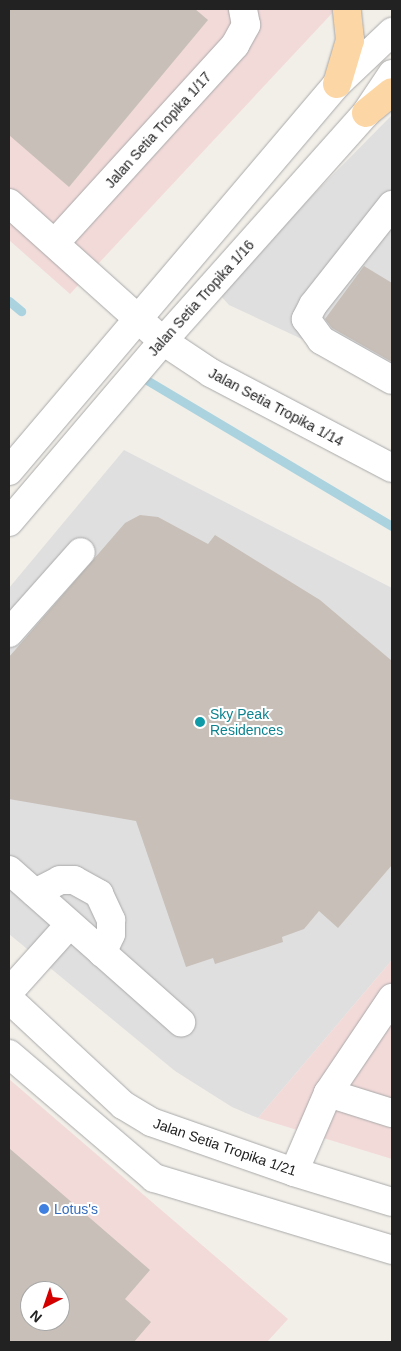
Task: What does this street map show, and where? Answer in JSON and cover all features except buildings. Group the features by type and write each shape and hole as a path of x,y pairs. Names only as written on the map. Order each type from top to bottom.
{"main road":[{"path":"337,84 350,40 347,9"},
{"path":"366,113 392,92"}],"street":[{"name":"Jalan Setia Tropika 1/17","path":"55,243 235,44 246,25 243,9"},
{"path":"9,471 337,84 392,32"},
{"name":"Jalan Setia Tropika 1/16","path":"9,522 163,341 366,113 392,74"},
{"name":"Jalan Setia Tropika 1/14","path":"9,203 163,341 211,373 392,468"},
{"path":"392,205 313,305 306,319 321,340 392,380"},
{"path":"9,633 81,552"},
{"path":"9,870 181,1022"},
{"path":"34,893 46,885 67,880 88,885 99,894 111,920 111,934 102,953"},
{"path":"9,992 70,924"},
{"path":"294,1172 328,1093 392,998"},
{"name":"Jalan Setia Tropika 1/21","path":"9,999 123,1105 151,1122 294,1172 392,1202"},
{"path":"9,1054 154,1178 392,1250"},
{"path":"328,1093 392,1113"}],"shaded area":[{"path":"9,9 336,9 70,294 9,240"},
{"path":"392,115 392,381 229,305 220,295 222,287"},
{"name":"Sky Peak Residences","path":"124,450 392,588 392,960 258,1118 232,1107 175,1071 9,934 9,588"},
{"path":"392,960 392,1159 258,1118"},
{"path":"9,1079 288,1319 267,1342 9,1342"}],"waterway":[{"path":"9,301 21,311"},
{"path":"145,379 392,526"}],"place":[{"name":"Sky Peak Residences","path":"200,722"},
{"name":"Lotus's","path":"44,1209"}]}
